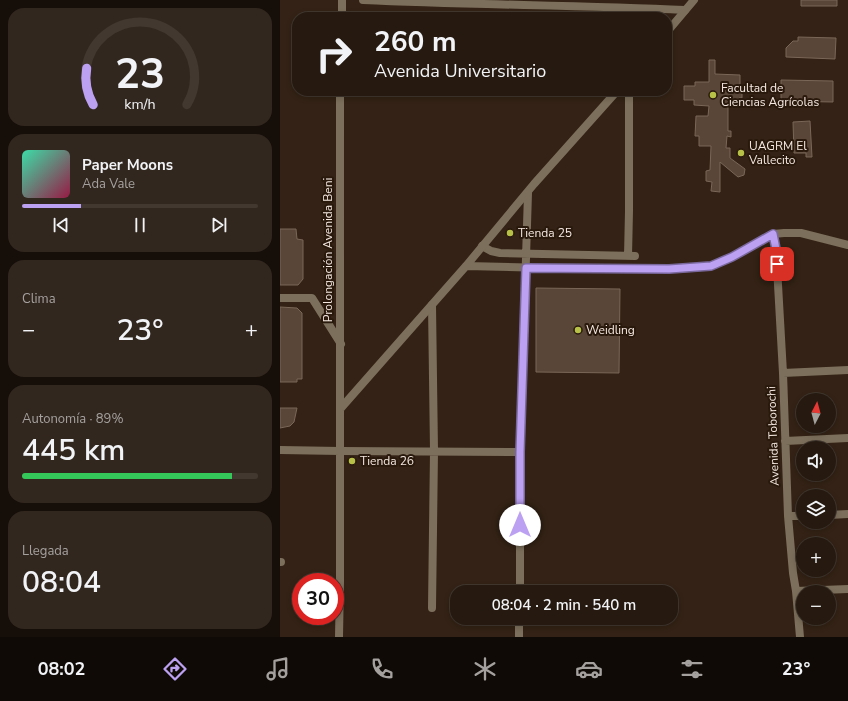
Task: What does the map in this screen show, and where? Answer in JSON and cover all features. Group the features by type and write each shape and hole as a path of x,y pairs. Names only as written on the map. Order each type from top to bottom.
{"street":[{"path":"342,0 342,12"},
{"path":"363,0 685,10"},
{"path":"672,26 694,0"},
{"name":"Prolongación Avenida Beni","path":"340,96 340,451"},
{"path":"341,408 466,266 534,184 613,96"},
{"path":"482,246 491,251 500,253 526,255 632,256 629,211 628,96"},
{"path":"520,585 520,452 528,193"},
{"path":"466,266 669,269 711,266 732,257 773,234 801,233 848,245"},
{"name":"Avenida Toborochi","path":"773,234 776,249 783,372 788,516 796,591"},
{"path":"280,298 312,298 341,344"},
{"path":"432,305 434,451 432,608"},
{"path":"783,372 848,370"},
{"path":"785,441 848,438"},
{"path":"280,450 520,452"},
{"path":"339,637 340,451"},
{"path":"836,515 848,514"},
{"path":"788,516 796,516"},
{"path":"836,589 848,589"},
{"path":"519,625 519,637"},
{"name":"Avenida Toborochi","path":"799,625 800,637"}],"building":[{"path":"801,0 837,0 837,6 801,6"},
{"path":"798,37 836,38 835,59 786,57 786,48 793,41 798,41"},
{"path":"709,60 715,60 715,74 740,75 740,92 742,92 742,98 739,98 739,102 728,102 728,131 731,131 731,137 727,136 726,148 730,148 730,158 745,169 744,175 738,177 720,162 720,192 711,191 712,182 706,181 706,171 710,170 711,146 699,146 699,136 695,136 696,116 708,116 709,106 694,105 694,100 684,100 684,86 695,86 695,82 709,82"},
{"path":"781,80 833,81 833,102 781,101"},
{"path":"810,121 812,157 806,157 806,153 794,153 793,122"},
{"path":"280,229 296,229 297,239 303,240 303,279 298,285 280,285"},
{"name":"Weidling","path":"536,288 620,289 619,373 536,372"},
{"path":"280,307 297,308 302,313 302,379 297,379 297,382 280,382"},
{"path":"280,408 297,408 294,422 290,426 280,428"}],"place":[{"name":"Facultad de Ciencias Agrícolas","path":"713,95"},
{"name":"UAGRM El Vallecito","path":"741,153"},
{"name":"Tienda 25","path":"510,233"},
{"name":"Weidling","path":"578,330"},
{"name":"Tienda 26","path":"352,461"}],"route":[{"path":"520,525 520,452 526,268 669,269 711,266 732,257 773,234 777,264"}]}
